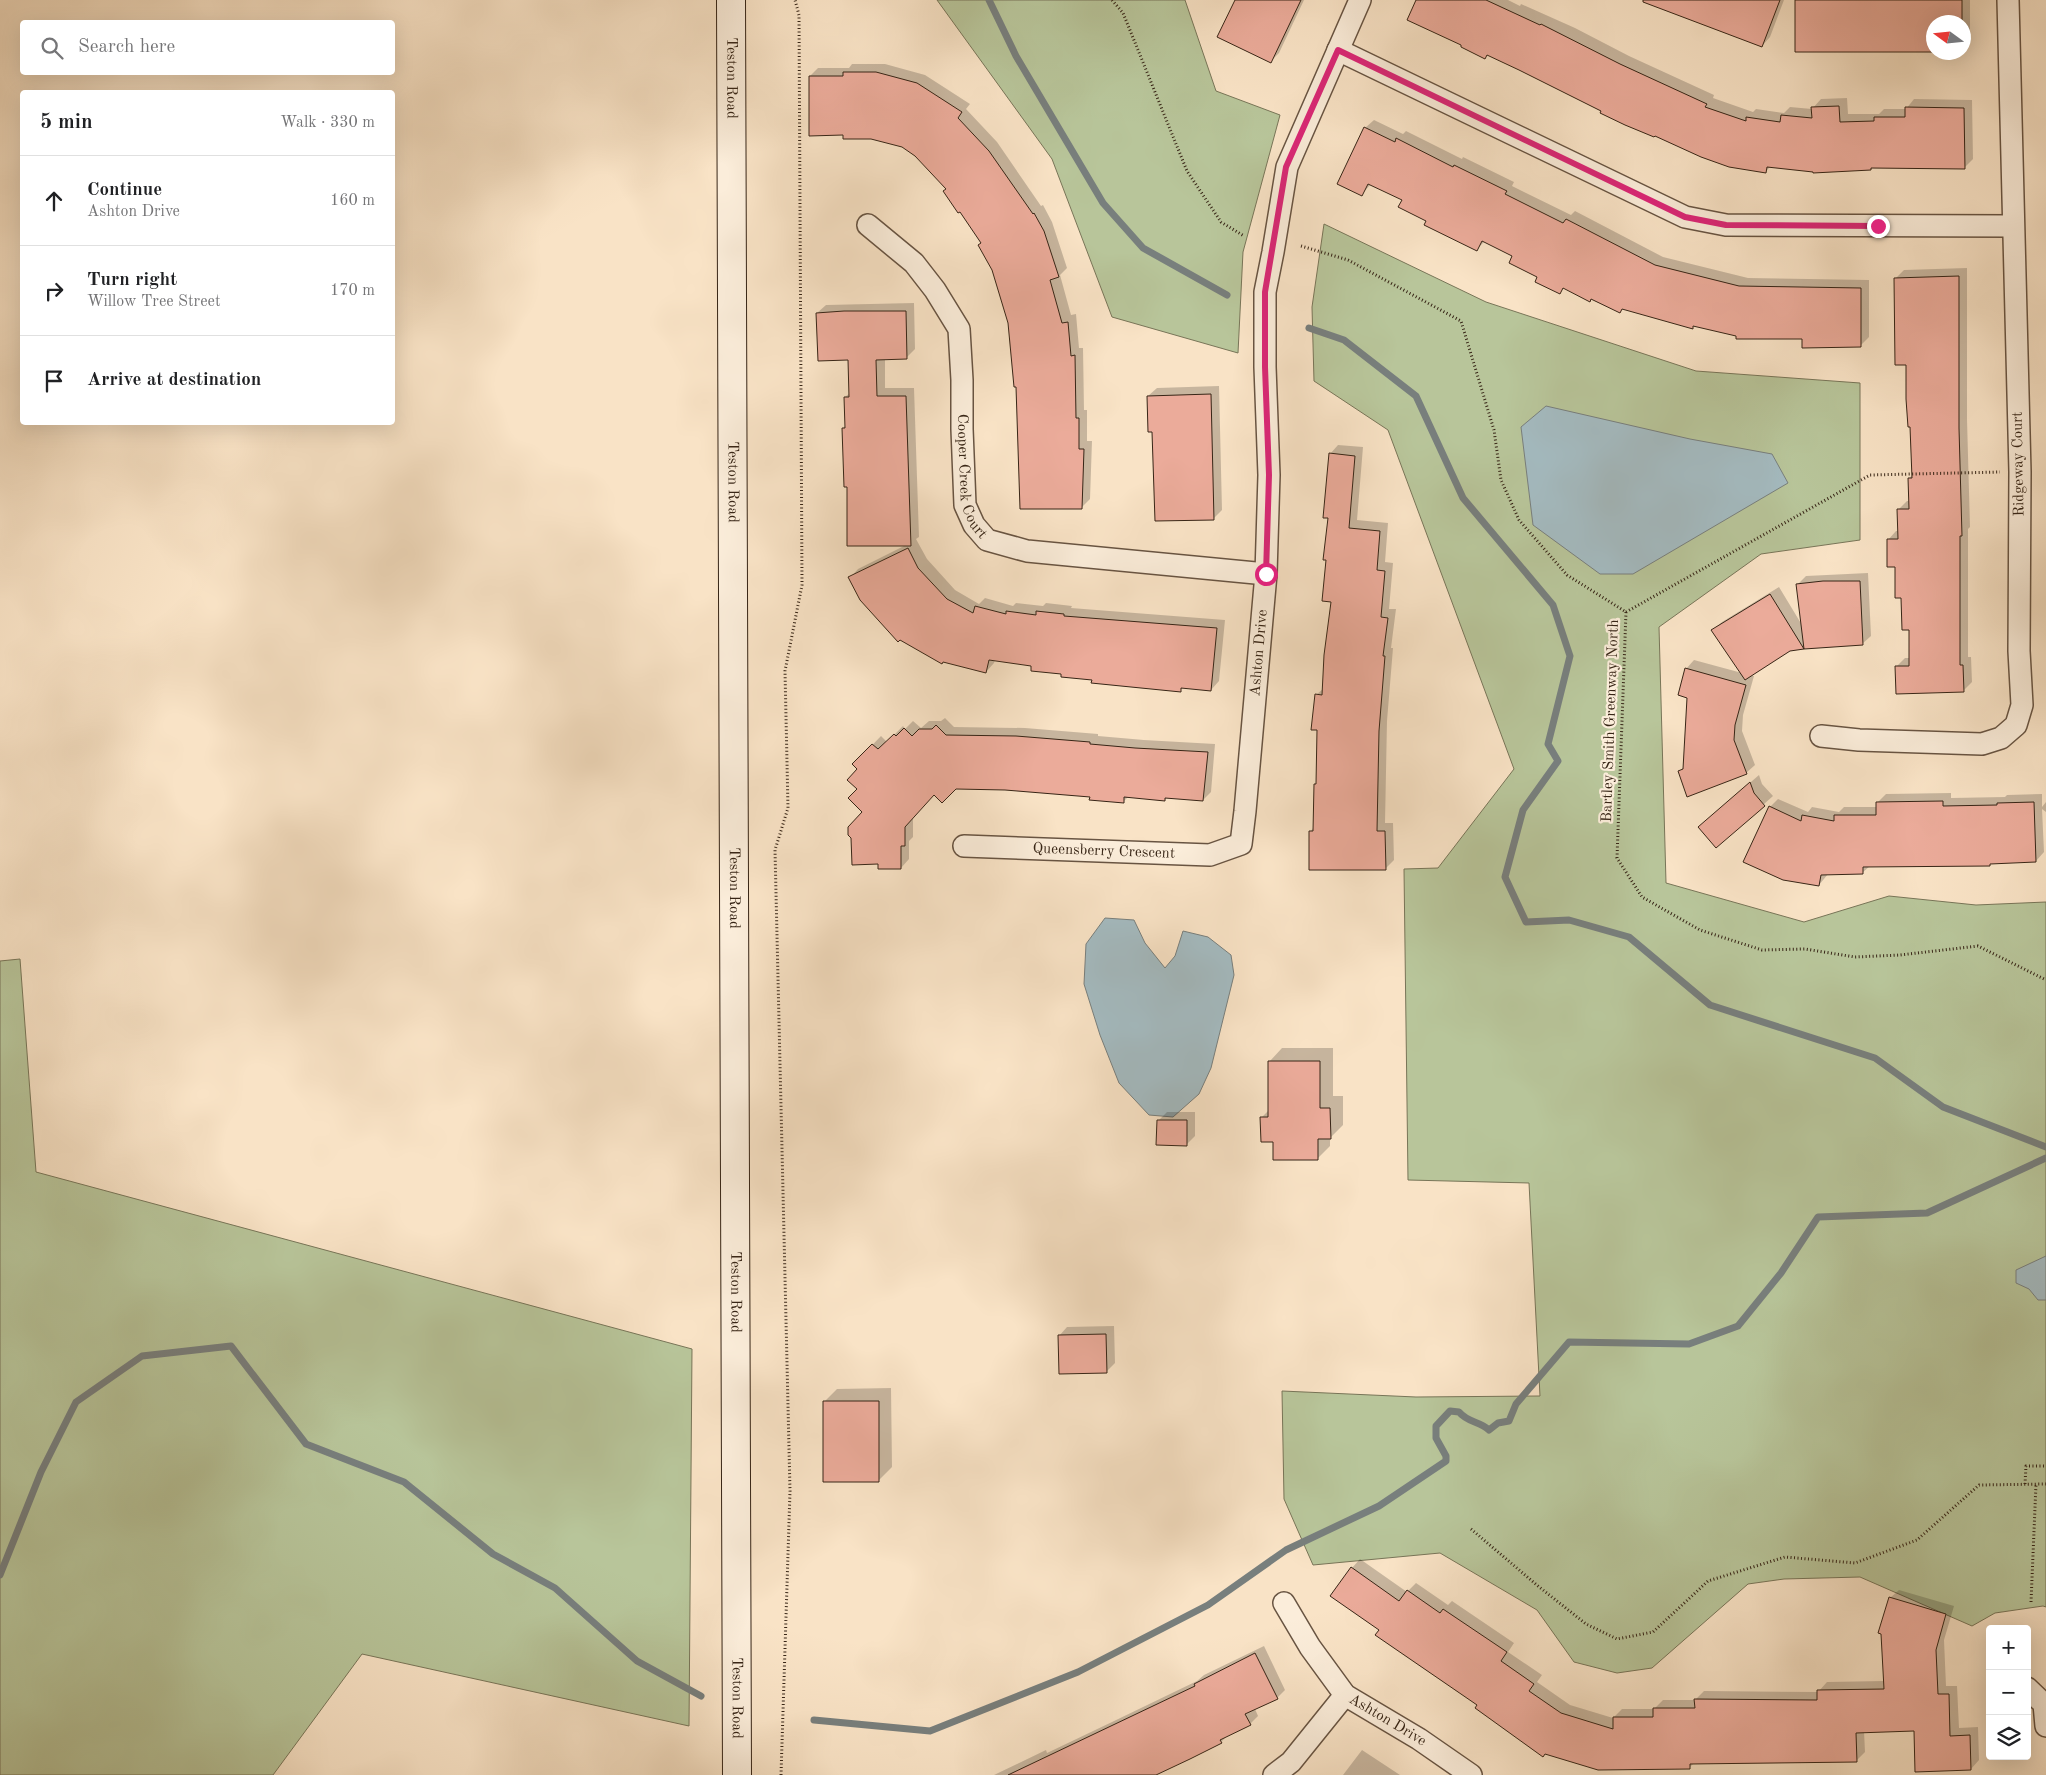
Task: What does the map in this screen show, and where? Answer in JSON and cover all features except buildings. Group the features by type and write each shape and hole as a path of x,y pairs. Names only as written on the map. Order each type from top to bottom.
{"main road":[{"name":"Teston Road","path":"731,0 737,1775"}],"street":[{"name":"Ashton Drive","path":"1240,844 1245,811 1266,574 1269,475 1265,367 1265,292 1286,167 1360,0"},
{"name":"Ridgeway Court","path":"1821,736 1859,740 1982,744 2002,738 2016,725 2022,705 2019,651 2020,472 2008,0"},
{"path":"1338,50 1685,217 1726,225 2013,226"},
{"name":"Cooper Creek Court","path":"868,225 914,263 959,329 965,505 974,525 988,540 1027,551 1266,574"},
{"name":"Queensberry Crescent","path":"964,846 1210,855 1240,844"},
{"name":"Ashton Drive","path":"1284,1603 1310,1647 1345,1695 1419,1738 1471,1775"},
{"path":"2031,1692 2044,1704 2046,1726"},
{"path":"1274,1775 1291,1762 1345,1695"}],"path":[{"path":"781,1775 790,1491 774,850 788,808 785,670 802,585 799,15 795,0"},
{"path":"1112,0 1123,13 1187,171 1221,222 1244,236"},
{"name":"Bartley Smith Greenway North","path":"1301,246 1348,260 1461,321 1494,430 1501,480 1519,520 1567,575 1626,612 1617,858 1642,897 1700,930 1762,950 1805,949 1855,957 1900,955 1978,946 2046,980"},
{"path":"1626,612 1870,475 2020,472"},
{"path":"2025,1484 2026,1466 2046,1466"},
{"path":"2031,1602 2036,1484"},
{"path":"1471,1529 1586,1624 1617,1639 1653,1632 1708,1580 1784,1557 1854,1563 1917,1540 1979,1485 2046,1484"}],"green space":[{"path":"937,0 1185,0 1216,91 1280,115 1243,252 1238,353 1112,317 1052,159"},
{"path":"1324,224 1486,302 1696,371 1860,383 1860,540 1761,554 1659,627 1666,883 1804,922 1889,896 1976,905 2046,902 2046,1607 1995,1613 1972,1626 1860,1577 1784,1579 1748,1584 1652,1668 1617,1673 1574,1662 1537,1610 1440,1553 1313,1565 1284,1499 1282,1391 1416,1397 1540,1396 1529,1183 1408,1180 1404,869 1438,868 1514,769 1388,430 1314,381 1312,307"},
{"path":"20,959 36,1172 692,1349 689,1726 362,1654 273,1775 0,1775 0,961"}],"water":[{"path":"1546,406 1690,439 1772,454 1788,483 1633,574 1600,574 1533,525 1521,427"},
{"path":"1105,918 1134,920 1145,943 1165,968 1175,956 1183,931 1208,937 1231,955 1234,975 1211,1068 1199,1094 1173,1117 1149,1115 1119,1083 1100,1035 1084,984 1086,944"},
{"path":"2046,1256 2046,1300 2038,1300 2029,1289 2016,1283 2016,1270"}],"waterway":[{"path":"989,0 1016,56 1103,203 1143,248 1227,295"},
{"path":"1309,328 1344,340 1416,396 1463,498 1553,605 1570,656 1548,744 1558,761 1523,810 1505,877 1526,922 1569,920 1629,937 1710,1005 1875,1058 1943,1107 2046,1147"},
{"path":"814,1720 930,1731 1078,1672 1208,1605 1286,1550 1379,1506 1446,1461 1446,1456 1436,1438 1436,1426 1450,1411 1459,1412 1466,1418 1489,1430 1498,1423 1509,1421 1516,1404 1569,1342 1689,1344 1738,1326 1781,1273 1818,1217 1927,1213 2046,1158"},
{"path":"0,1575 41,1472 76,1402 142,1356 231,1346 306,1444 404,1482 493,1554 555,1588 637,1661 701,1696"}],"route":[{"path":"1266,574 1269,475 1265,367 1265,292 1286,167 1338,50 1685,217 1726,225 1878,226"}]}
